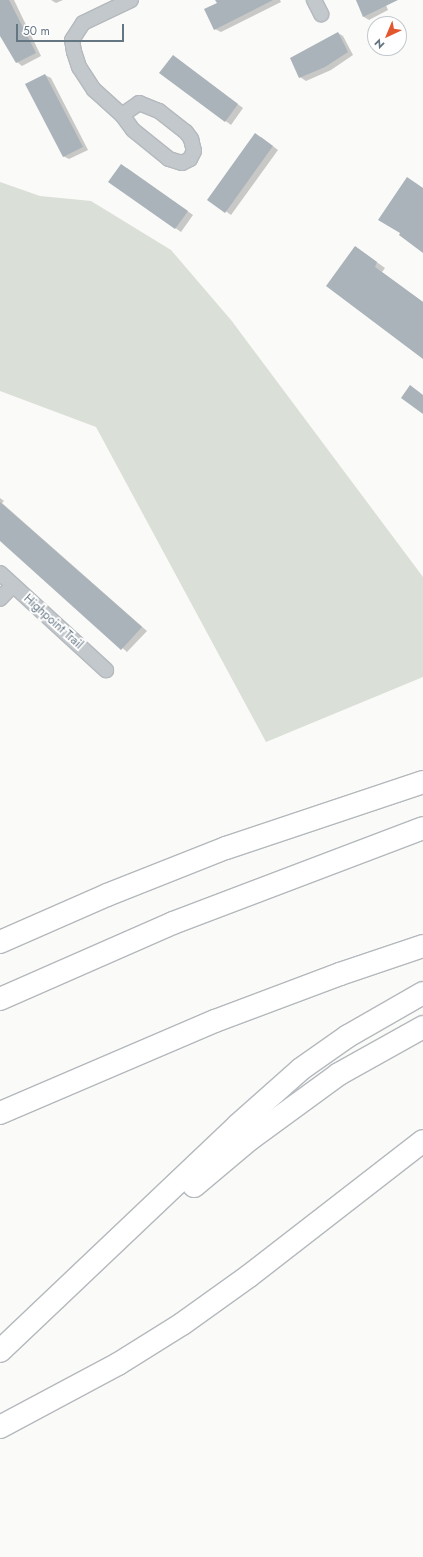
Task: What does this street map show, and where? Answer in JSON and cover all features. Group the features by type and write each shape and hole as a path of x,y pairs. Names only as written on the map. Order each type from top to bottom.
{"highway":[{"path":"0,942 107,895 226,848 423,782"},
{"path":"0,999 173,923 423,828"},
{"path":"0,1113 215,1021 340,974 423,946"},
{"path":"0,1351 232,1130 301,1069 348,1036 423,993"},
{"path":"0,1363 41,1330 198,1182 250,1139 339,1074 423,1027"},
{"path":"0,1427 118,1364 182,1324 249,1276 423,1141"}],"street":[{"path":"122,115 139,103 159,111 191,139 194,151 190,159 182,163 169,159 140,136 122,115 94,90 80,67 74,52 72,40 83,23 131,0"},
{"path":"314,0 321,14"},
{"name":"Highpoint Trail","path":"0,573 106,670"},
{"path":"0,599 13,585"}],"shaded area":[{"path":"0,182 40,196 91,201 171,250 231,320 423,577 423,677 266,742 96,427 0,391"}],"building":[{"path":"0,0 9,0 36,53 16,63 0,36"},
{"path":"215,0 273,0 214,30 204,9 217,3"},
{"path":"356,0 398,0 363,17"},
{"path":"338,32 348,52 325,67 299,78 290,58"},
{"path":"173,55 238,104 225,122 159,73"},
{"path":"45,74 83,147 63,157 25,84"},
{"path":"255,133 273,146 225,213 207,200"},
{"path":"121,164 188,211 175,229 108,182"},
{"path":"407,177 423,188 423,253 399,235 400,233 378,220"},
{"path":"355,246 377,262 375,267 423,302 423,359 326,286"},
{"path":"410,385 423,395 423,414 401,398"},
{"path":"0,502 142,627 121,650 0,541"}]}
